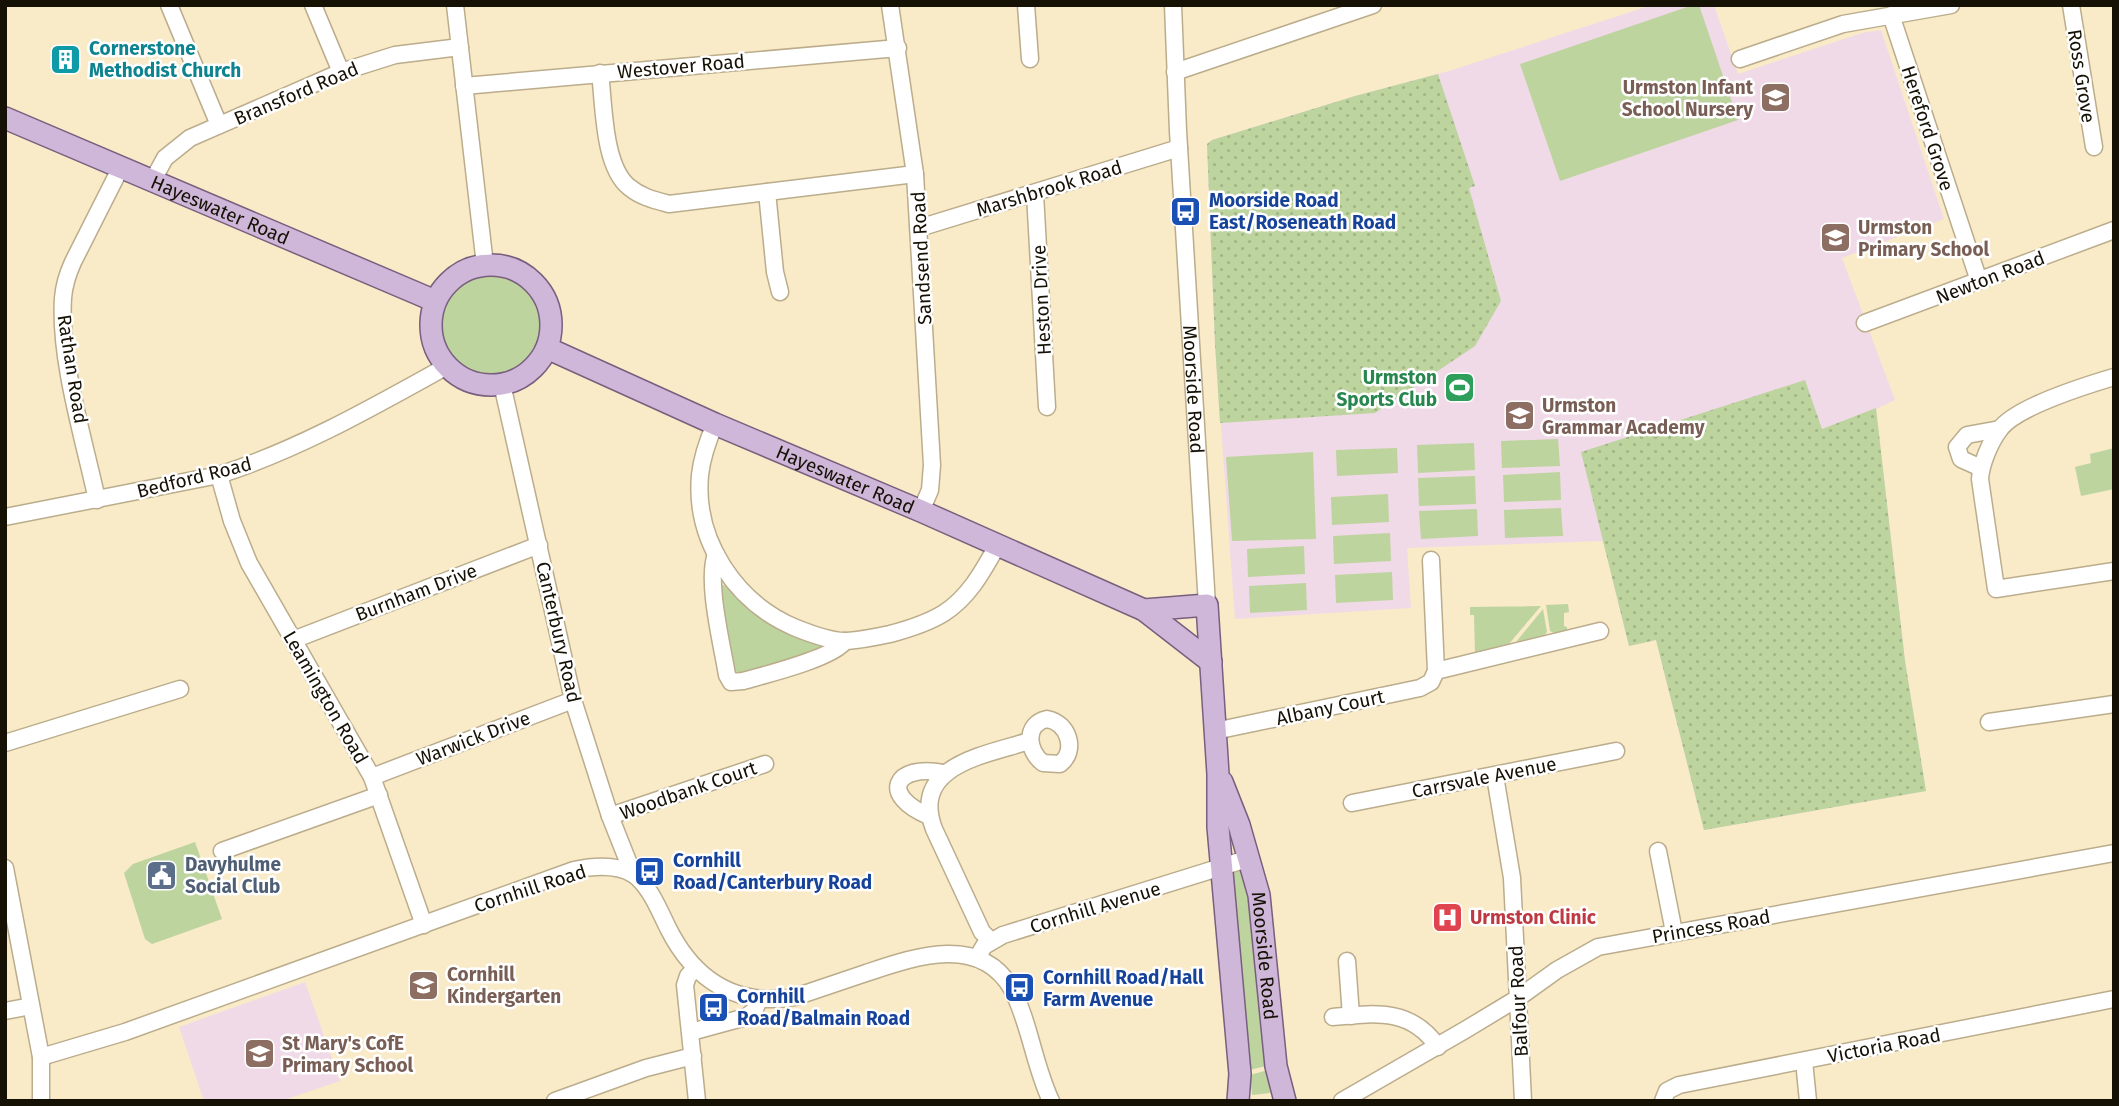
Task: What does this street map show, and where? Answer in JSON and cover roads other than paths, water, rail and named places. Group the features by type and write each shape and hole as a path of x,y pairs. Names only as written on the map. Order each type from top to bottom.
{"main road":[{"name":"Hayeswater Road","path":"5,118 435,301"},
{"path":"485,265 505,266 521,272 534,283 544,297 550,313 551,331 547,348 537,363 522,377 502,384 482,384 463,378 447,366 433,341 430,326 435,301 454,277 467,270 485,265"},
{"name":"Hayeswater Road","path":"547,348 1144,610 1211,663"},
{"name":"Hayeswater Road","path":"1144,610 1207,605"},
{"name":"Moorside Road","path":"1207,605 1218,774 1218,827 1240,1074 1238,1101"},
{"name":"Moorside Road","path":"1218,774 1250,858 1259,895 1276,1066 1285,1101"}],"street":[{"path":"169,5 219,125"},
{"path":"313,5 341,72"},
{"path":"455,5 485,265"},
{"name":"Sandsend Road","path":"890,5 915,174 919,228 932,465 930,490 921,510"},
{"path":"1026,5 1030,58"},
{"name":"Moorside Road","path":"1173,5 1207,605"},
{"path":"1175,72 1373,5"},
{"path":"1740,60 1843,24 1951,5"},
{"name":"Ross Grove","path":"2071,5 2094,147"},
{"name":"Hereford Grove","path":"1891,15 1979,281"},
{"name":"Bransford Road","path":"153,180 165,158 174,148 190,138 341,72 395,55 460,47"},
{"name":"Westover Road","path":"464,86 898,48"},
{"path":"600,73 608,145 615,166 627,186 647,198 669,204 915,174"},
{"name":"Marshbrook Road","path":"919,228 1179,148"},
{"name":"Rathan Road","path":"97,500 71,379 63,298 73,261 121,167"},
{"path":"767,192 775,272 780,292"},
{"name":"Heston Drive","path":"1035,194 1047,407"},
{"name":"Newton Road","path":"1866,323 2114,230"},
{"name":"Bedford Road","path":"5,517 219,475 308,441 447,366"},
{"path":"2114,377 2049,400 2009,421 2000,429 1981,468 1981,489 1996,589 2114,571"},
{"name":"Canterbury Road","path":"502,384 573,700 610,817 633,874"},
{"path":"715,424 706,447 700,476 705,525 716,554 732,580 762,610 808,633 845,641 907,630 944,612 969,591 996,546"},
{"path":"1981,468 1961,459 1958,447 1967,436 2000,429"},
{"name":"Leamington Road","path":"219,475 240,542 372,777 424,925"},
{"name":"Burnham Drive","path":"293,640 539,545"},
{"path":"716,554 712,564 713,588 727,676 731,682 743,681 825,655 841,647 845,641"},
{"path":"1431,560 1436,671"},
{"name":"Albany Court","path":"1214,731 1420,688 1431,682 1436,671 1600,631"},
{"path":"5,743 180,690"},
{"name":"Warwick Drive","path":"372,777 573,700"},
{"path":"1989,722 2114,704"},
{"path":"997,938 982,932 929,816 931,796 944,773 957,765 1029,741"},
{"name":"Carrsvale Avenue","path":"1352,803 1616,751"},
{"name":"Woodbank Court","path":"610,817 765,764"},
{"path":"929,816 908,806 901,798 900,781 905,774 916,771 944,773"},
{"name":"Balfour Road","path":"1495,776 1512,878 1523,1101"},
{"path":"222,851 379,795"},
{"path":"1658,850 1674,932"},
{"name":"Princess Road","path":"1345,1100 1438,1047 1518,998 1557,970 1598,947 2114,853"},
{"name":"Cornhill Avenue","path":"997,938 1250,858"},
{"name":"Cornhill Road","path":"41,1057 125,1032 575,870 604,867 633,874"},
{"path":"5,868 41,1057 41,1101"},
{"path":"633,874 654,900 682,953 695,969 712,982 734,993 776,1000 795,997 915,957 949,953 977,958 1000,975 1018,1002 1051,1101"},
{"path":"977,958 984,946 997,938"},
{"path":"1347,961 1351,1016"},
{"path":"695,969 688,976 685,985 691,1032 690,1056 697,1101"},
{"path":"691,1032 746,1017 754,1011 759,999"},
{"name":"Victoria Road","path":"1662,1101 1667,1091 1679,1084 2114,999"},
{"path":"5,1011 31,1006"},
{"path":"1333,1017 1387,1015 1412,1021 1430,1035 1438,1047"},
{"path":"555,1101 646,1068 690,1056"},
{"path":"1804,1061 1808,1101"}],"place":[{"name":"Cornerstone Methodist Church","path":"66,59"},
{"name":"Urmston Infant School Nursery","path":"1776,98"},
{"name":"Moorside Road East/Roseneath Road","path":"1186,211"},
{"name":"Urmston Primary School","path":"1835,238"},
{"name":"Urmston Sports Club","path":"1460,388"},
{"name":"Urmston Grammar Academy","path":"1519,416"},
{"name":"Cornhill Road/Canterbury Road","path":"650,871"},
{"name":"Davyhulme Social Club","path":"162,875"},
{"name":"Urmston Clinic","path":"1447,917"},
{"name":"Cornhill Kindergarten","path":"424,985"},
{"name":"Cornhill Road/Hall Farm Avenue","path":"1020,988"},
{"name":"Cornhill Road/Balmain Road","path":"714,1007"},
{"name":"St Mary's CofE Primary School","path":"259,1054"}]}
